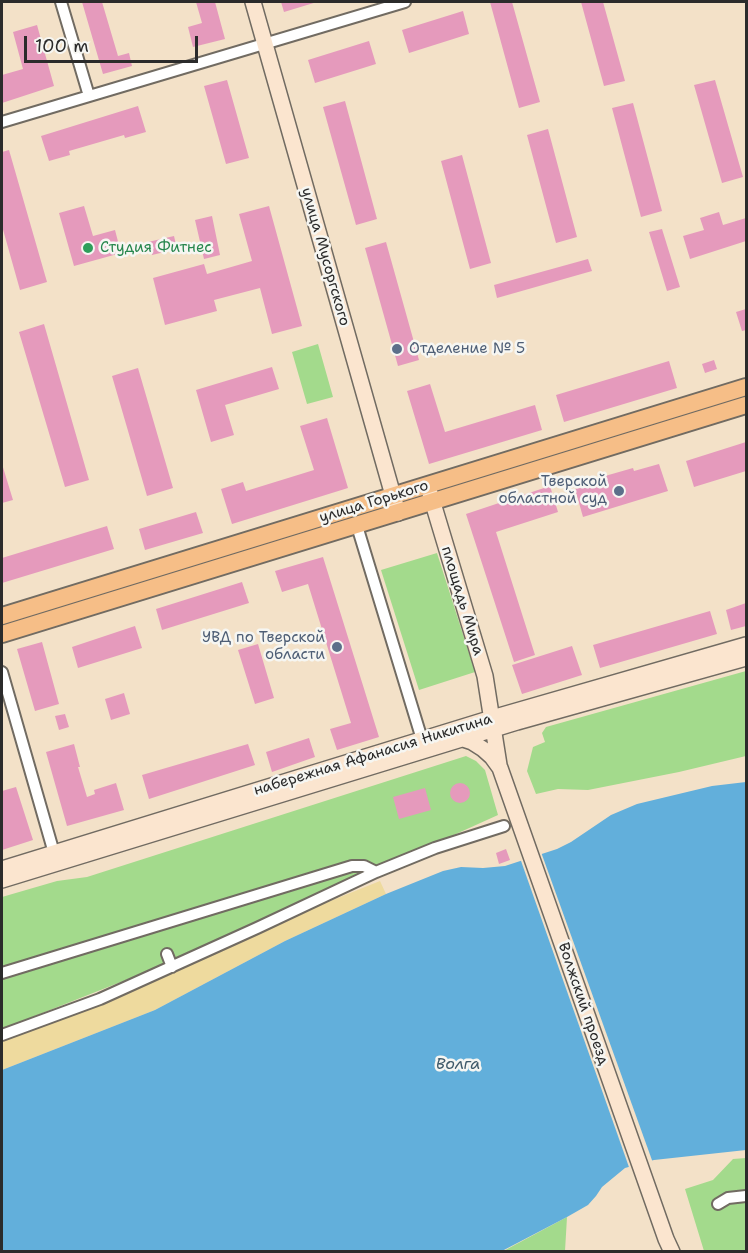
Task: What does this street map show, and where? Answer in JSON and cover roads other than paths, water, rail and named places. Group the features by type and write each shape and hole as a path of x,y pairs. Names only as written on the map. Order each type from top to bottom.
{"main road":[{"name":"улица Мусоргского","path":"253,2 398,513"},
{"name":"улица Горького","path":"2,616 747,387"},
{"name":"улица Горького","path":"2,634 747,405"},
{"name":"площадь Мира","path":"427,486 485,675 493,724"},
{"name":"набережная Афанасия Никитина","path":"2,869 493,724 747,645"},
{"name":"набережная Афанасия Никитина","path":"463,739 493,724 517,722 747,657"},
{"path":"500,768 504,743 517,722"},
{"name":"Волжский проезд","path":"493,724 500,768 668,1247"},
{"name":"Волжский проезд","path":"428,742 446,735 463,739 486,751 500,768"},
{"name":"набережная Афанасия Никитина","path":"2,880 428,742"}],"street":[{"path":"61,2 89,96"},
{"path":"2,122 405,2"},
{"path":"357,526 414,715 428,742"},
{"path":"2,672 54,853"},
{"path":"2,1035 100,999 376,872 504,826"},
{"path":"2,973 352,866 364,866 376,872"},
{"path":"167,954 172,966"},
{"path":"718,1204 728,1198 747,1196"}],"water":[{"name":"Волга","path":"746,782 746,1150 654,1160 625,1168 602,1187 588,1205 502,1251 2,1252 2,1070 155,1010 285,941 386,894 443,871 461,867 505,866 557,849 611,815 637,804 712,786"}],"place":[{"name":"Студия Фитнес","path":"88,248"},
{"name":"Отделение № 5","path":"397,349"},
{"name":"Тверской областной суд","path":"619,491"},
{"name":"УВД по Тверской области","path":"337,647"}]}
